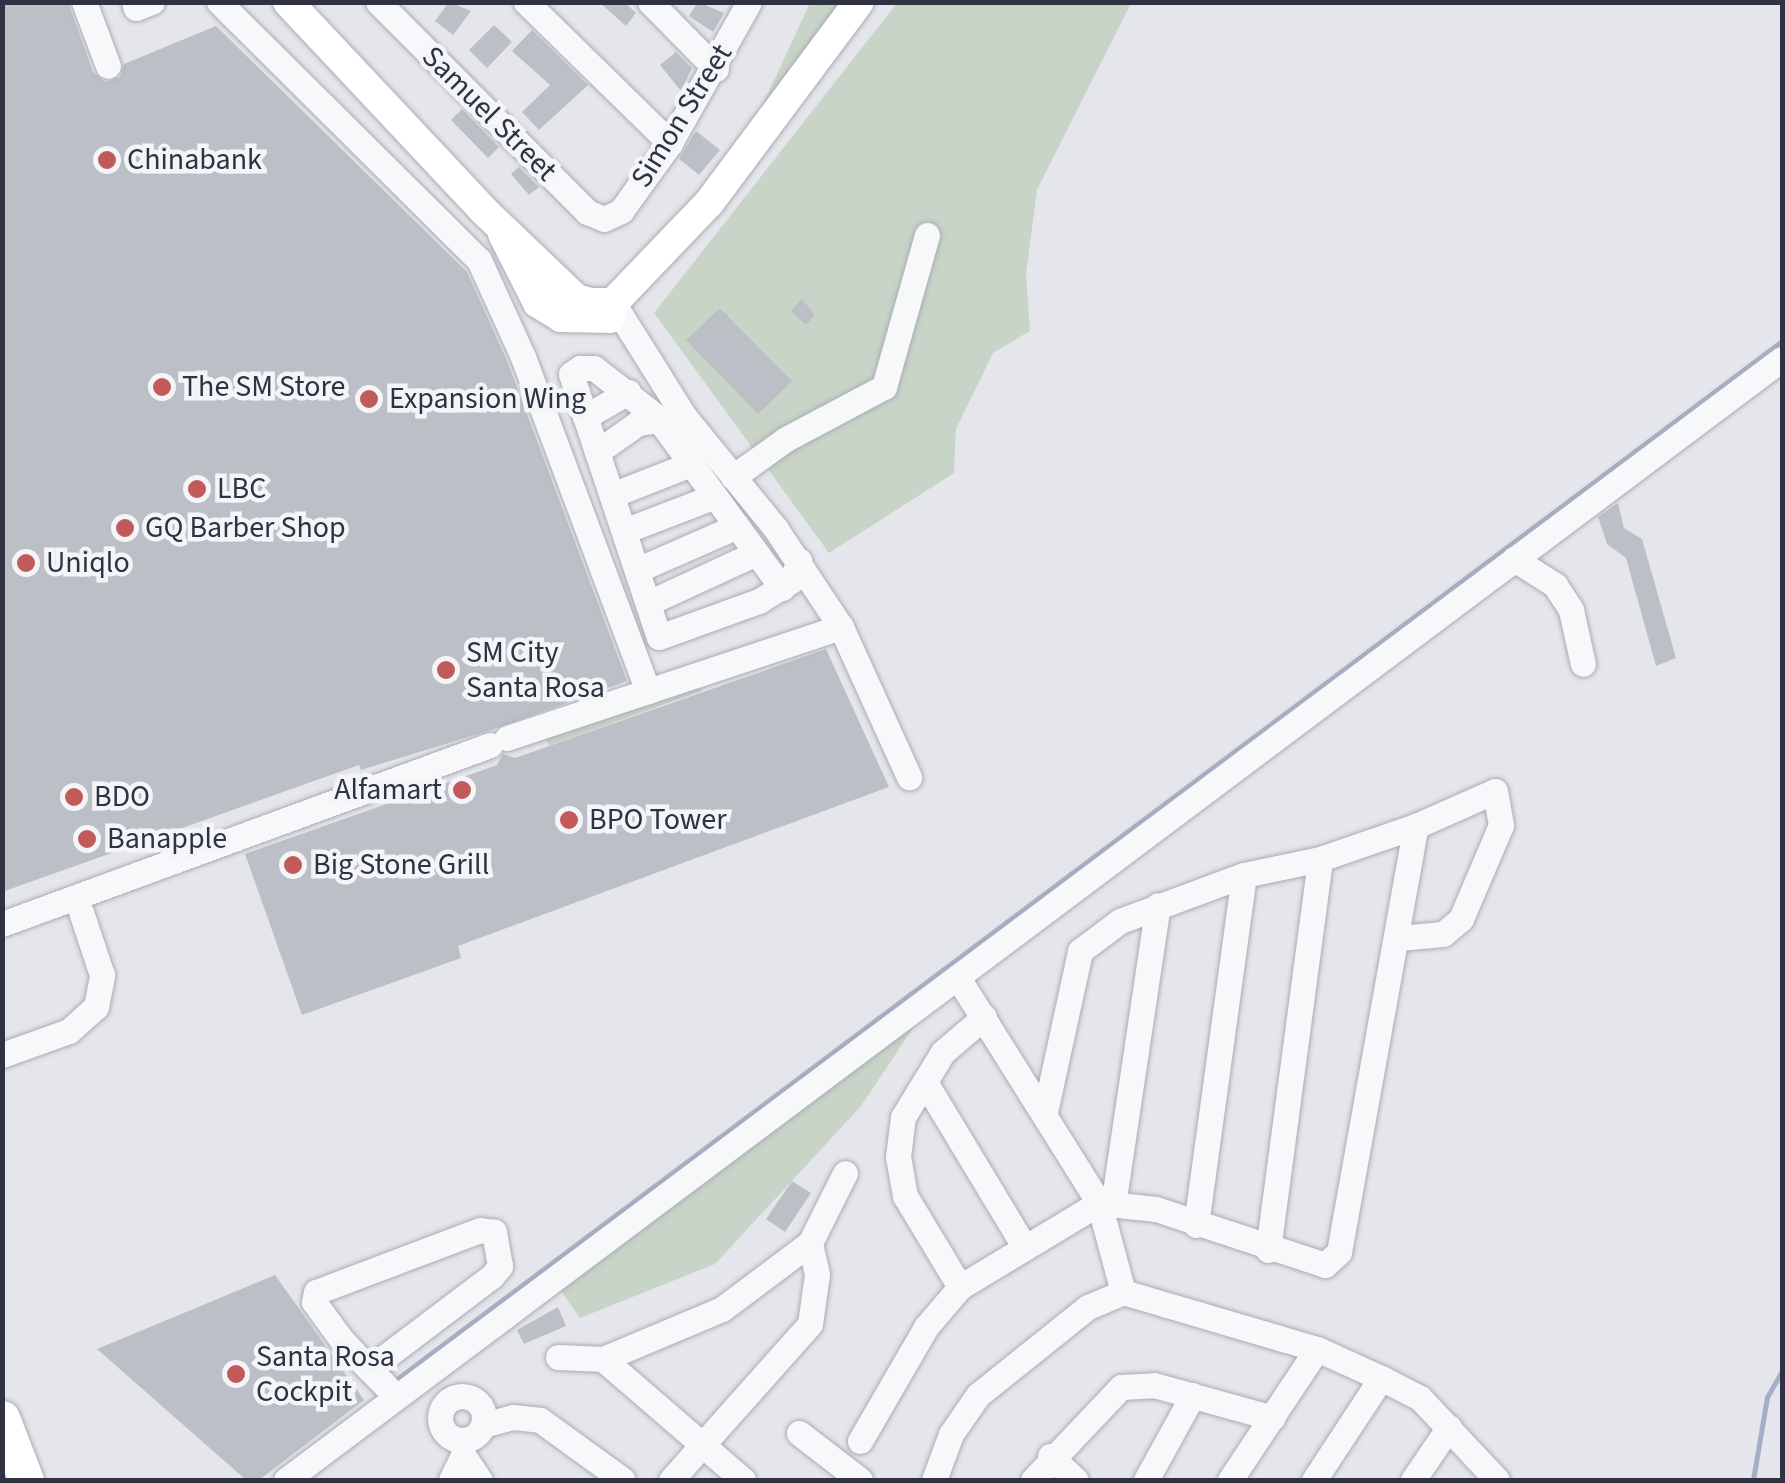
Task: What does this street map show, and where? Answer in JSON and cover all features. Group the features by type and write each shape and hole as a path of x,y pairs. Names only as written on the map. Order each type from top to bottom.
{"highway":[{"path":"2,1418 26,1480"}],"main road":[{"path":"288,2 500,227 538,303 560,317 591,323 616,309 748,174 841,37 859,2"},
{"path":"841,37 874,2"}],"street":[{"path":"84,2 108,66"},
{"path":"219,2 479,260 509,323 648,692"},
{"name":"Samuel Street","path":"378,2 587,212 604,219"},
{"path":"526,2 670,143"},
{"path":"650,2 716,69"},
{"name":"Simon Street","path":"604,219 621,211 670,143 716,69 750,2"},
{"path":"733,477 786,439 884,387 927,235"},
{"path":"616,309 684,416 799,560 841,627 909,776"},
{"path":"384,1384 958,978 1782,359"},
{"path":"782,588 657,417 594,368 580,368 571,374 659,637 782,588 799,560"},
{"path":"585,417 628,392"},
{"path":"597,452 624,429 657,417 684,416"},
{"path":"612,495 692,464"},
{"path":"624,531 714,496"},
{"path":"636,570 737,526"},
{"path":"648,603 756,552"},
{"path":"1514,559 1555,585 1571,610 1582,664"},
{"path":"2,924 499,742 841,627"},
{"path":"1044,1112 1080,951 1120,921 1244,875 1320,859 1498,794 1500,825 1461,919 1442,934 1400,938"},
{"path":"860,1440 926,1327 960,1287 1024,1246 1106,1204 1156,1209 1268,1250 1325,1265 1338,1252 1400,938 1416,826"},
{"path":"1268,1250 1320,859"},
{"path":"1196,1225 1244,875"},
{"path":"1122,1292 1106,1204 1158,905"},
{"path":"2,1055 69,1031 96,1007 102,975 81,912"},
{"path":"958,978 1106,1204"},
{"path":"960,1287 905,1196 901,1176 904,1117 943,1052 984,1016"},
{"path":"925,1082 1024,1246"},
{"path":"558,1357 604,1359 722,1309 810,1243 845,1173"},
{"path":"289,1480 492,1276 500,1266 494,1232 480,1230 316,1292 314,1302 384,1384"},
{"path":"672,1480 810,1324 816,1274 810,1243"},
{"path":"934,1480 951,1434 978,1395 1088,1307 1122,1292 1317,1348 1381,1378 1420,1398 1497,1480"},
{"path":"1230,1480 1317,1348"},
{"path":"604,1359 742,1480"},
{"path":"1314,1480 1381,1378"},
{"path":"1032,1480 1050,1456 1121,1386 1154,1384 1273,1418"},
{"path":"1146,1480 1193,1395"},
{"path":"480,1480 462,1448 440,1422 453,1398 474,1400 483,1425"},
{"path":"451,1480 462,1448 483,1425 513,1417 540,1420 623,1480"},
{"path":"1413,1480 1449,1427"},
{"path":"799,1432 860,1480"},
{"path":"1050,1456 1076,1480"}],"green space":[{"path":"810,3 843,3 757,117"},
{"path":"897,3 1131,3 1037,190 1026,274 1030,331 993,353 956,429 954,473 829,553 654,313"},
{"path":"699,681 702,691 549,746 544,735"},
{"path":"931,1001 861,1106 715,1264 580,1318 555,1282"}],"building":[{"path":"2,2 68,2 93,72 106,82 120,77 124,64 216,26 467,272 508,363 627,681 494,729 361,770 359,765 2,892"},
{"path":"449,2 471,11 453,35 435,21"},
{"path":"599,2 624,2 636,13 626,26"},
{"path":"698,2 724,13 713,32 689,16"},
{"path":"494,25 512,42 487,68 469,50"},
{"path":"532,30 588,85 539,130 522,112 550,85 512,51"},
{"path":"676,52 692,68 681,91 660,65"},
{"path":"462,109 499,147 488,158 451,120"},
{"path":"696,131 720,150 699,175 679,159"},
{"path":"519,167 539,187 529,195 511,174"},
{"path":"802,299 815,315 806,325 791,311"},
{"path":"720,308 792,381 758,414 686,340"},
{"path":"1618,503 1624,528 1642,539 1676,658 1656,666 1626,558 1607,544 1598,517"},
{"name":"BPO Tower","path":"826,649 889,787 458,946 461,958 302,1015 245,854 497,765 503,754 515,758"},
{"path":"792,1181 811,1193 785,1232 766,1219"},
{"name":"Santa Rosa Cockpit","path":"275,1275 364,1400 259,1480 246,1480 97,1349"},
{"path":"558,1307 566,1326 524,1344 517,1330"}],"waterway":[{"path":"393,1382 1782,341"},
{"path":"1753,1480 1767,1397 1782,1371"}],"place":[{"name":"Chinabank","path":"107,160"},
{"name":"The SM Store","path":"162,387"},
{"name":"Expansion Wing","path":"369,399"},
{"name":"LBC","path":"197,489"},
{"name":"GQ Barber Shop","path":"125,528"},
{"name":"Uniqlo","path":"26,563"},
{"name":"SM City Santa Rosa","path":"446,670"},
{"name":"Alfamart","path":"462,790"},
{"name":"BDO","path":"74,797"},
{"name":"BPO Tower","path":"569,820"},
{"name":"Banapple","path":"87,839"},
{"name":"Big Stone Grill","path":"293,865"},
{"name":"Santa Rosa Cockpit","path":"236,1374"}]}
